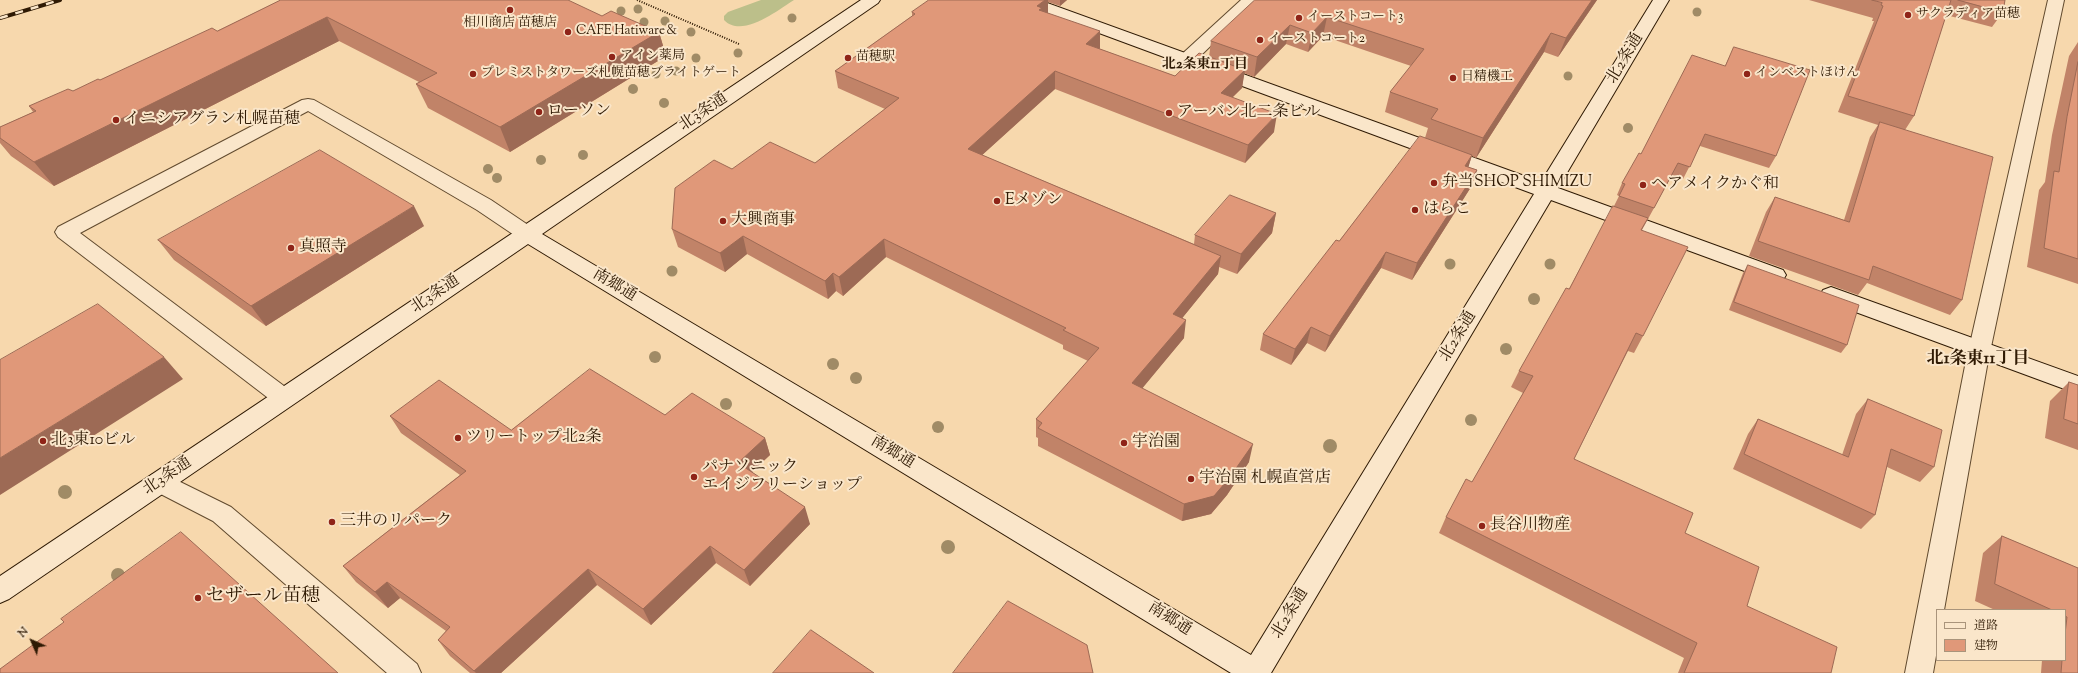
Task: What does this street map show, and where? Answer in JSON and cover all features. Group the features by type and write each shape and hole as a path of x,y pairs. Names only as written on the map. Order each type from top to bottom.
{"street":[{"name":"北3条通","path":"0,591 872,0"},
{"path":"1024,0 1792,281"},
{"path":"1187,59 1250,0"},
{"name":"北2条通","path":"1256,673 1661,0"},
{"path":"1919,673 1980,349 2056,0"},
{"name":"南郷通","path":"284,398 65,232 308,104 484,205 527,234 1256,673"},
{"path":"1815,290 2078,385"},
{"path":"160,482 222,514 407,673"}],"path":[{"path":"637,0 739,44"}],"green space":[{"path":"761,0 794,0 770,16 750,25 732,25 724,20 724,16 728,12"}],"building":[{"path":"281,0 568,0 602,16 611,11 659,32 500,127 416,84 437,73 327,17 34,162 0,138 0,127 36,111 29,106 68,89 73,91 98,79 100,80 212,28 217,31"},
{"path":"929,0 1045,0 1037,6 1042,8 1039,10 1100,31 1086,44 1175,76 1199,53 1245,70 1221,93 1277,114 1248,145 1055,71 968,149 1221,256 1173,314 1186,320 1132,383 1253,444 1230,477 1214,496 1184,504 1038,428 1042,423 1036,419 1099,348 1063,330 1066,328 884,239 839,277 833,273 825,281 743,236 720,253 672,229 675,188 714,160 732,169 770,142 815,163 899,98 835,71 915,14 912,12"},
{"path":"1255,0 1592,0 1566,38 1551,33 1483,138 1431,119 1438,109 1390,92 1424,49 1327,17 1312,33 1290,25 1257,57 1211,41"},
{"path":"1872,0 1951,0 1914,116 1848,96 1883,6 1881,5 1882,3"},
{"path":"1958,0 2005,0 2003,12"},
{"path":"1734,47 1810,70 1776,156 1705,134 1690,167 1678,163 1654,208 1619,196 1625,184 1622,183 1639,153 1641,154 1692,55 1725,66"},
{"path":"2078,62 2078,259 2044,248 2054,171 2059,172 2067,117"},
{"path":"1880,122 1993,157 1962,300 1873,266 1869,280 1758,241 1775,197 1849,222"},
{"path":"1420,136 1472,155 1465,166 1477,170 1417,263 1386,252 1330,336 1311,327 1295,349 1263,334 1336,240 1339,241"},
{"path":"320,150 414,206 251,306 158,240"},
{"path":"1230,195 1276,213 1241,254 1195,235"},
{"path":"1613,206 1648,218 1641,230 1688,247 1643,336 1636,333 1574,459 1693,513 1685,533 1759,567 1747,606 1837,647 1831,673 1684,673 1697,643 1446,517 1466,479 1472,482 1533,376 1519,371 1566,288 1569,289"},
{"path":"1748,265 1859,305 1847,345 1734,302"},
{"path":"98,304 164,357 0,458 0,360"},
{"path":"590,369 665,415 692,393 765,438 738,463 805,507 744,570 710,546 643,609 588,569 474,671 438,640 450,627 387,582 375,592 343,566 466,471 390,416 439,380 511,430"},
{"path":"2069,382 2078,385 2078,424 2064,419"},
{"path":"1868,399 1942,430 1934,467 1891,449 1875,515 1744,454 1758,419 1848,457"},
{"name":"セザール苗穂","path":"181,532 338,673 0,673 0,669 64,622 61,619"},
{"path":"2002,536 2078,568 2078,673 2061,673 2062,661 2066,661 2066,609 2050,609 1995,584"},
{"path":"1008,601 1087,645 1093,673 953,673"},
{"path":"811,630 874,673 773,673"}],"railway":[{"path":"0,18 60,0"}],"place":[{"name":"相川商店 苗穂店","path":"510,10"},
{"name":"サクラディア苗穂","path":"1908,15"},
{"name":"イーストコート3","path":"1299,18"},
{"name":"CAFE Hatiware＆","path":"568,32"},
{"name":"イーストコート2","path":"1260,40"},
{"name":"アイン薬局","path":"612,57"},
{"name":"苗穂駅","path":"848,58"},
{"name":"プレミストタワーズ札幌苗穂ブライトゲート","path":"473,74"},
{"name":"インベストほけん","path":"1747,74"},
{"name":"日精機工","path":"1453,78"},
{"name":"ローソン","path":"539,112"},
{"name":"アーバン北二条ビル","path":"1169,113"},
{"name":"イニシアグラン札幌苗穂","path":"116,120"},
{"name":"弁当SHOP SHIMIZU","path":"1434,183"},
{"name":"ヘアメイクかぐ和","path":"1643,185"},
{"name":"Eメゾン","path":"997,201"},
{"name":"はらこ","path":"1415,210"},
{"name":"大興商事","path":"723,221"},
{"name":"真照寺","path":"291,248"},
{"name":"ツリートップ北2条","path":"458,438"},
{"name":"北3東10ビル","path":"43,441"},
{"name":"宇治園","path":"1124,443"},
{"name":"パナソニック エイジフリーショップ","path":"694,477"},
{"name":"宇治園 札幌直営店","path":"1191,479"},
{"name":"三井のリパーク","path":"332,522"},
{"name":"長谷川物産","path":"1482,526"},
{"name":"セザール苗穂","path":"198,598"}],"district":[{"name":"北2条東11丁目","path":"1205,66"},
{"name":"北1条東11丁目","path":"1978,360"}]}
